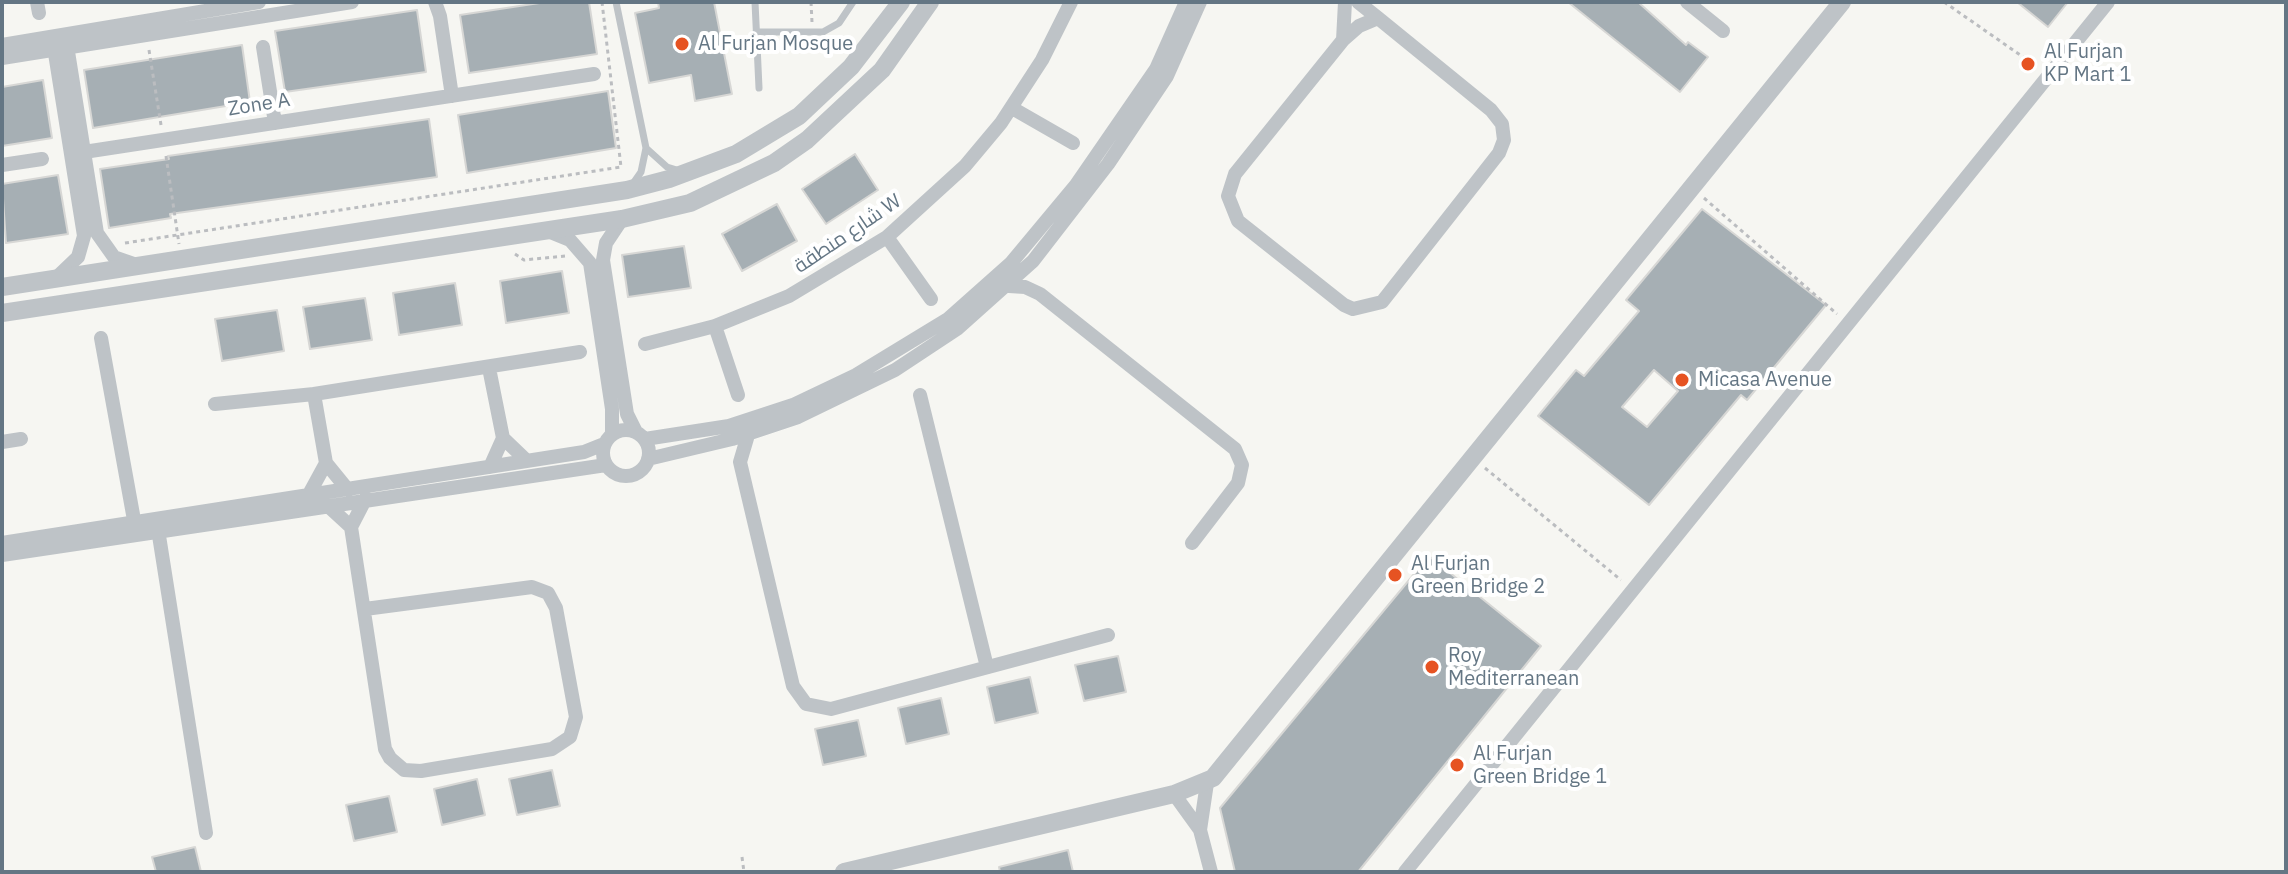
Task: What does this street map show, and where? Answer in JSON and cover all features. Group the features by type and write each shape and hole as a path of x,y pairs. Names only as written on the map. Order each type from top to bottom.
{"street":[{"path":"2,58 60,42 232,10 259,2"},
{"path":"232,10 352,2"},
{"path":"435,2 452,96"},
{"path":"2,287 627,190 694,171 756,145 799,116 851,67 901,2"},
{"path":"2,313 622,219 705,197 791,152 882,70 930,2"},
{"name":"شارع منطقة W","path":"645,344 715,326 789,296 887,237 965,166 1012,108 1042,60 1071,2"},
{"path":"2,555 308,496 584,452 619,430 640,436 729,426 793,405 856,375 948,319 1011,263 1076,185 1156,69 1186,2"},
{"path":"157,524 606,465 620,475 628,476 640,470 648,459 748,435 798,417 895,370 957,329 1009,286 1033,261 1143,116 1167,76 1200,2"},
{"path":"1343,40 1345,2"},
{"path":"1358,2 1378,18 1498,116 1504,140 1499,153 1382,302 1363,309 1344,305 1238,221 1228,196 1235,174 1343,40 1359,26 1378,18"},
{"path":"1687,2 1723,31"},
{"path":"1200,830 1207,783 1842,2"},
{"path":"1405,872 2108,2"},
{"path":"2,45 60,42"},
{"path":"54,279 72,266 82,247 83,225 77,153 60,42"},
{"path":"263,47 275,123"},
{"name":"Zone A","path":"77,153 594,74"},
{"path":"1012,108 1073,143"},
{"path":"77,153 97,233 104,247 123,262 142,266"},
{"path":"2,165 42,159"},
{"path":"622,219 606,243 603,260 627,414 640,436 648,459"},
{"path":"548,231 570,240 590,263 612,409 606,465"},
{"path":"334,235 339,261"},
{"path":"887,237 931,299"},
{"path":"1033,261 1040,294"},
{"path":"1009,286 1025,287 1040,294 1238,454 1242,472 1238,483 1192,543"},
{"path":"715,326 738,395"},
{"path":"101,338 135,528"},
{"path":"215,404 314,394 580,352"},
{"path":"489,368 503,438 527,461"},
{"path":"314,394 326,463 348,490"},
{"path":"920,395 987,667"},
{"path":"748,435 740,462 793,686 801,699 814,708 831,709 1108,635"},
{"path":"490,467 503,438"},
{"path":"2,442 21,439"},
{"path":"720,442 740,462"},
{"path":"308,496 326,463"},
{"path":"365,609 532,587 548,593 556,608 576,717 570,737 552,749 421,771 396,765 385,749 351,527 366,498"},
{"path":"326,504 351,527"},
{"path":"157,524 206,833"},
{"path":"2,543 135,528"},
{"path":"844,872 868,869 1174,794 1207,783"},
{"path":"1174,794 1200,830 1211,872"}],"lane":[{"path":"616,2 646,148 641,172 627,190"},
{"path":"755,2 759,88"},
{"path":"756,32 812,34 831,29 853,2"},
{"path":"646,148 667,167 694,171"}],"path":[{"path":"104,247 621,167 602,2"},
{"path":"811,2 812,34"},
{"path":"1944,2 2049,76"},
{"path":"1692,188 1849,324"},
{"path":"1473,458 1633,590"},
{"path":"742,857 744,872"}],"building":[{"path":"546,2 589,2 597,54 469,73 460,15"},
{"name":"Al Furjan Mosque","path":"658,2 714,2 732,94 695,101 691,75 649,83 635,13 659,8"},
{"path":"1568,2 1638,2 1686,45 1688,42 1708,57 1680,92"},
{"path":"2017,2 2068,2 2048,27"},
{"path":"417,10 426,72 285,92 275,31"},
{"path":"242,45 250,102 93,128 84,70"},
{"path":"43,80 52,138 2,146 2,87"},
{"path":"608,91 616,148 467,173 458,115"},
{"path":"429,119 437,177 170,214 171,218 109,228 100,169 169,159 168,156"},
{"path":"855,154 878,190 826,224 802,189"},
{"path":"58,175 68,234 6,243 2,184"},
{"path":"777,204 797,241 742,271 722,234"},
{"path":"1702,209 1826,305 1747,400 1741,395 1649,505 1538,416 1576,370 1584,376 1639,311 1626,300","holes":["1654,370 1678,391 1647,427 1622,407"]},
{"path":"684,246 691,288 628,297 622,255"},
{"path":"562,271 569,313 506,323 500,281"},
{"path":"455,283 462,325 399,335 393,293"},
{"path":"365,298 372,340 310,349 303,307"},
{"path":"277,310 284,351 222,361 215,319"},
{"path":"1429,556 1541,646 1358,872 1235,872 1220,808"},
{"path":"1118,656 1126,692 1084,701 1075,665"},
{"path":"1030,677 1038,713 995,723 987,687"},
{"path":"941,698 949,734 906,744 898,708"},
{"path":"858,720 866,756 823,765 815,729"},
{"path":"552,770 560,806 517,815 509,779"},
{"path":"477,779 485,815 442,825 434,789"},
{"path":"389,796 397,832 354,841 346,805"},
{"path":"195,847 201,872 156,872 152,857"},
{"path":"1068,850 1073,872 1000,872 999,867"}],"place":[{"name":"Al Furjan Mosque","path":"682,44"},
{"name":"Al Furjan KP Mart 1","path":"2028,64"},
{"name":"Micasa Avenue","path":"1682,380"},
{"name":"Al Furjan Green Bridge 2","path":"1395,575"},
{"name":"Roy Mediterranean","path":"1432,667"},
{"name":"Al Furjan Green Bridge 1","path":"1457,765"}]}
